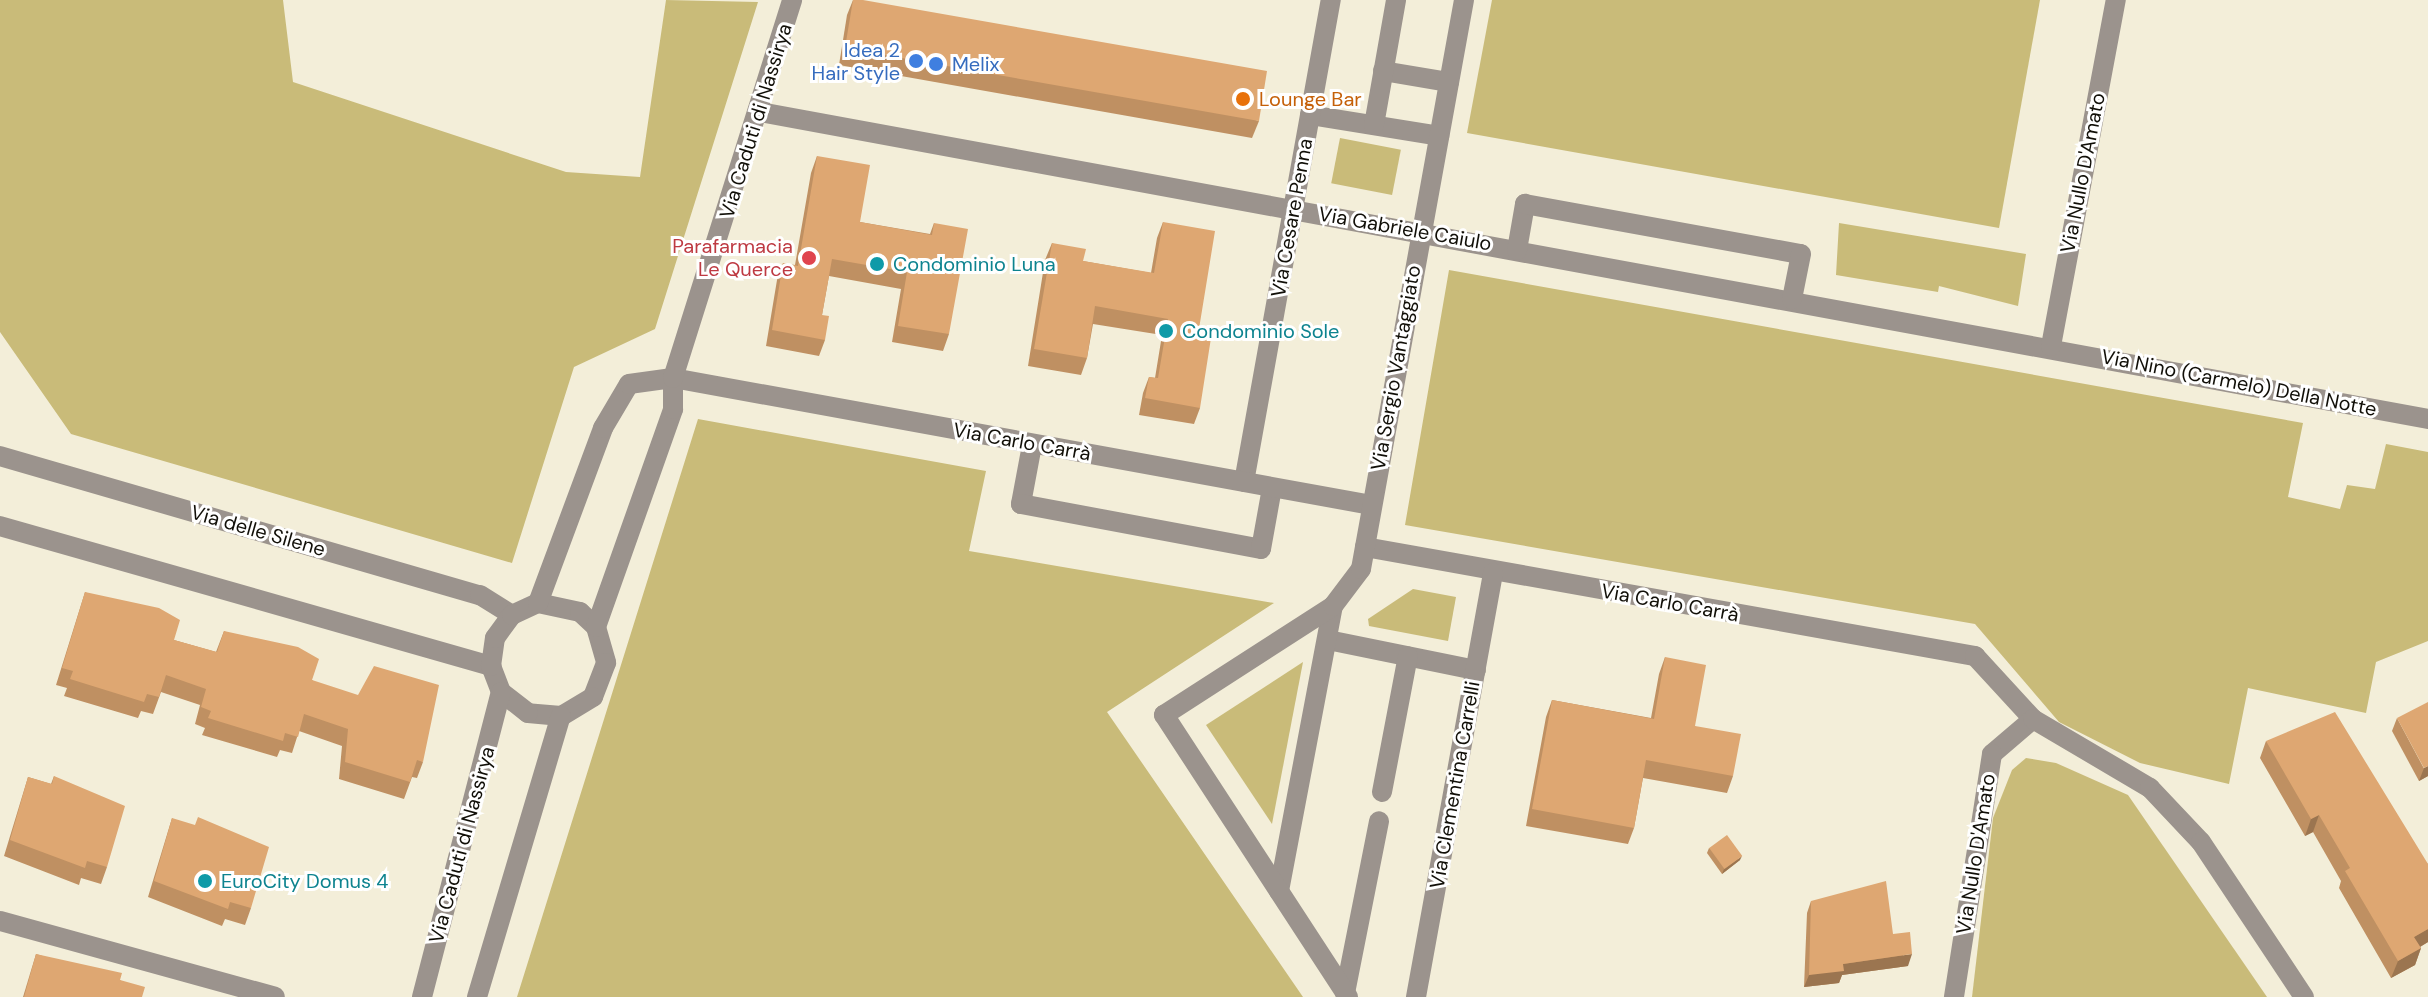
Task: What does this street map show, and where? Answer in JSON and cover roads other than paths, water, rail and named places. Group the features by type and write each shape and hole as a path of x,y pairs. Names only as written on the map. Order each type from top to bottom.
{"street":[{"name":"Via Caduti di Nassirya","path":"596,627 673,409 673,378 760,112 792,0"},
{"name":"Via Cesare Penna","path":"1244,482 1331,0"},
{"path":"1374,125 1396,0"},
{"name":"Via Sergio Vantaggiato","path":"1333,606 1361,569 1464,0"},
{"name":"Via Nullo D'Amato","path":"2051,346 2116,0"},
{"path":"1383,71 1449,82"},
{"name":"Via Gabriele Caiulo","path":"760,112 2051,346"},
{"path":"1310,115 1439,136"},
{"path":"1517,250 1525,204 1801,254 1792,299"},
{"name":"Via Nino (Carmelo) Della Notte","path":"2051,346 2428,419"},
{"path":"538,603 603,428 629,384 673,378"},
{"name":"Via Carlo Carrà","path":"673,378 1371,505"},
{"path":"1032,445 1021,504 1261,549 1272,488"},
{"name":"Via delle Silene","path":"0,456 480,595 512,615"},
{"path":"0,526 491,666"},
{"name":"Via Carlo Carrà","path":"1365,547 1493,573 1975,656 2033,719"},
{"name":"Via Clementina Carrelli","path":"1416,997 1493,573"},
{"path":"538,603 580,612 596,627 606,663 593,697 561,716 528,713 501,692 491,666 495,638 512,615 538,603"},
{"path":"1279,891 1333,606"},
{"path":"1333,606 1164,715 1347,995"},
{"path":"1328,640 1476,670"},
{"path":"1382,792 1408,656"},
{"name":"Via Caduti di Nassirya","path":"422,997 501,692"},
{"path":"477,997 561,716"},
{"path":"2033,719 2150,788 2201,842 2304,997"},
{"name":"Via Nullo D'Amato","path":"1954,997 1992,754 2033,719"},
{"path":"1347,995 1379,821"},
{"path":"0,921 275,997"}],"place":[{"name":"Idea 2 Hair Style","path":"916,61"},
{"name":"Melix","path":"936,64"},
{"name":"Lounge Bar","path":"1243,99"},
{"name":"Parafarmacia Le Querce","path":"809,258"},
{"name":"Condominio Luna","path":"877,264"},
{"name":"Condominio Sole","path":"1166,331"},
{"name":"EuroCity Domus 4","path":"205,881"}]}
